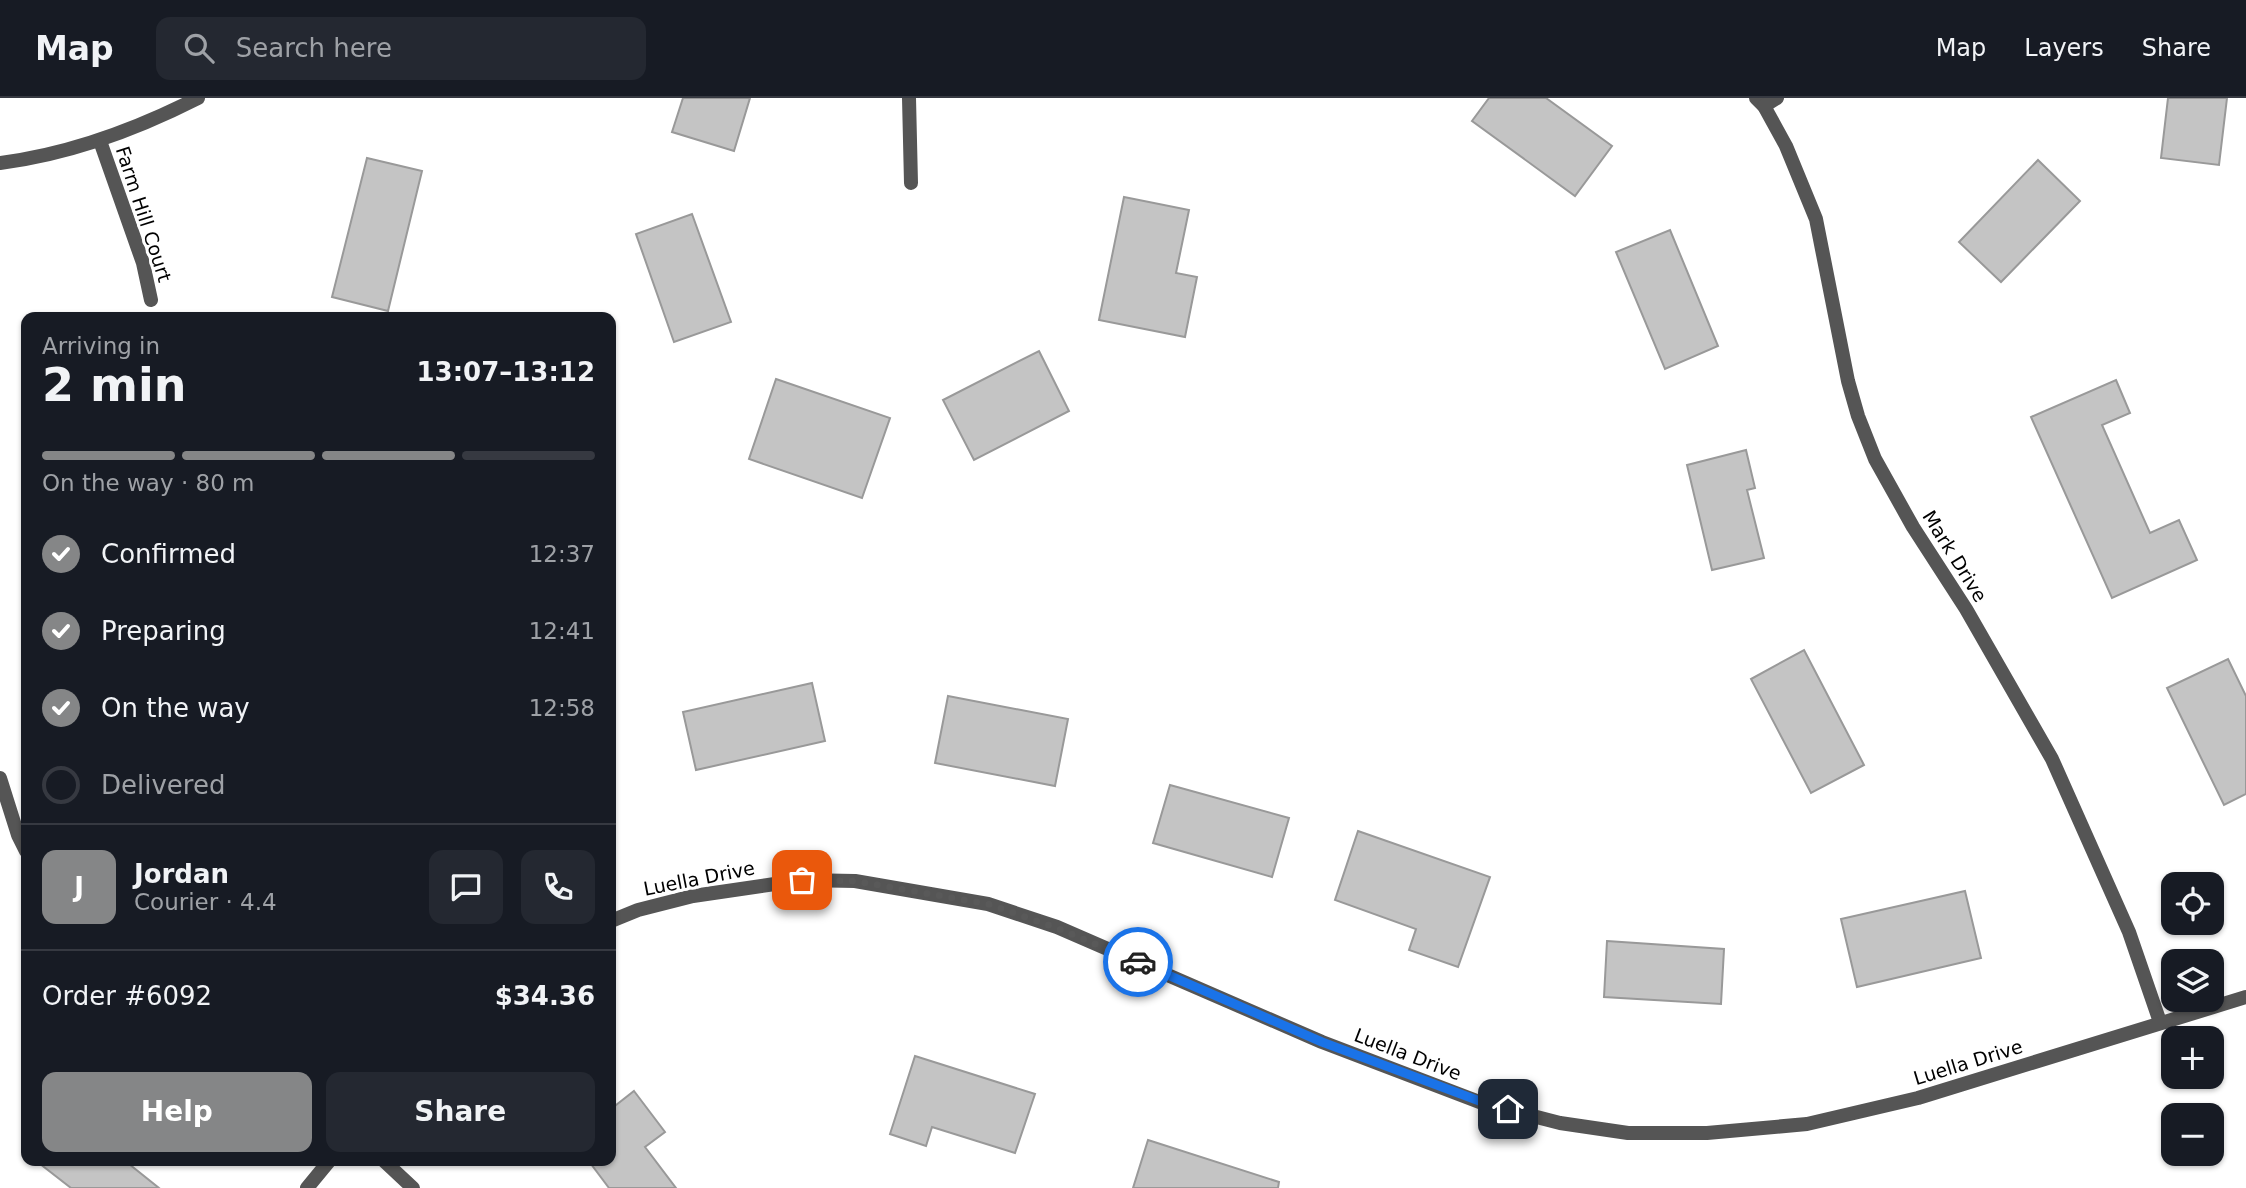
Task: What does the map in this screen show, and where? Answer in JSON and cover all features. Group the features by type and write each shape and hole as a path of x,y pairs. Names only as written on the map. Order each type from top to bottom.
{"street":[{"path":"0,163 38,158 100,141 151,121 198,98"},
{"path":"909,98 911,183"},
{"path":"1760,102 1777,98"},
{"name":"Mark Drive","path":"1760,102 1786,146 1816,219 1848,381 1875,459 2052,759 2129,932 2160,1022"},
{"name":"Farm Hill Court","path":"100,141 143,263 151,300"},
{"path":"0,778 21,841"},
{"name":"Luella Drive","path":"616,918 693,896 802,880 855,881 988,904 1057,928 1322,1042 1482,1102 1560,1123 1628,1133 1707,1133 1807,1124 1919,1098 2246,997"},
{"path":"307,1188 325,1166"},
{"path":"389,1166 413,1188"}],"building":[{"path":"683,98 750,98 734,151 672,132"},
{"path":"1489,98 1546,98 1612,146 1575,196 1472,121"},
{"path":"2168,98 2227,98 2219,165 2161,158"},
{"path":"367,158 422,171 388,311 332,297"},
{"path":"2038,160 2080,201 2001,282 1959,242"},
{"path":"1124,197 1189,210 1176,273 1197,277 1185,337 1099,320"},
{"path":"692,214 731,322 674,342 636,234"},
{"path":"1670,230 1718,346 1665,369 1616,252"},
{"path":"1039,351 1069,411 974,460 943,400"},
{"path":"776,379 890,418 862,498 749,459"},
{"path":"2116,380 2130,413 2102,425 2150,533 2179,520 2197,560 2112,598 2031,417"},
{"path":"1746,450 1755,488 1747,490 1764,558 1712,570 1687,465"},
{"path":"1804,650 1864,765 1811,793 1751,679"},
{"path":"2228,659 2246,696 2246,794 2224,805 2167,688"},
{"path":"812,683 825,741 696,770 683,712"},
{"path":"948,696 1068,719 1055,786 935,763"},
{"path":"1170,785 1289,818 1272,877 1153,843"},
{"path":"1358,831 1490,877 1458,967 1409,950 1416,929 1335,900"},
{"path":"1965,891 1981,958 1857,987 1841,919"},
{"path":"1607,941 1724,949 1721,1004 1604,997"},
{"path":"915,1056 1035,1094 1015,1153 932,1127 926,1146 890,1134"},
{"path":"634,1091 665,1132 645,1147 676,1188 609,1188 592,1166 616,1166 616,1105"},
{"path":"1148,1140 1279,1182 1278,1188 1133,1188"},
{"path":"43,1166 132,1166 159,1188 71,1188"}],"way so far":[{"path":"802,880 855,881 988,904 1057,928 1138,962"}],"route":[{"path":"1138,962 1322,1042 1482,1102 1508,1109"}]}
